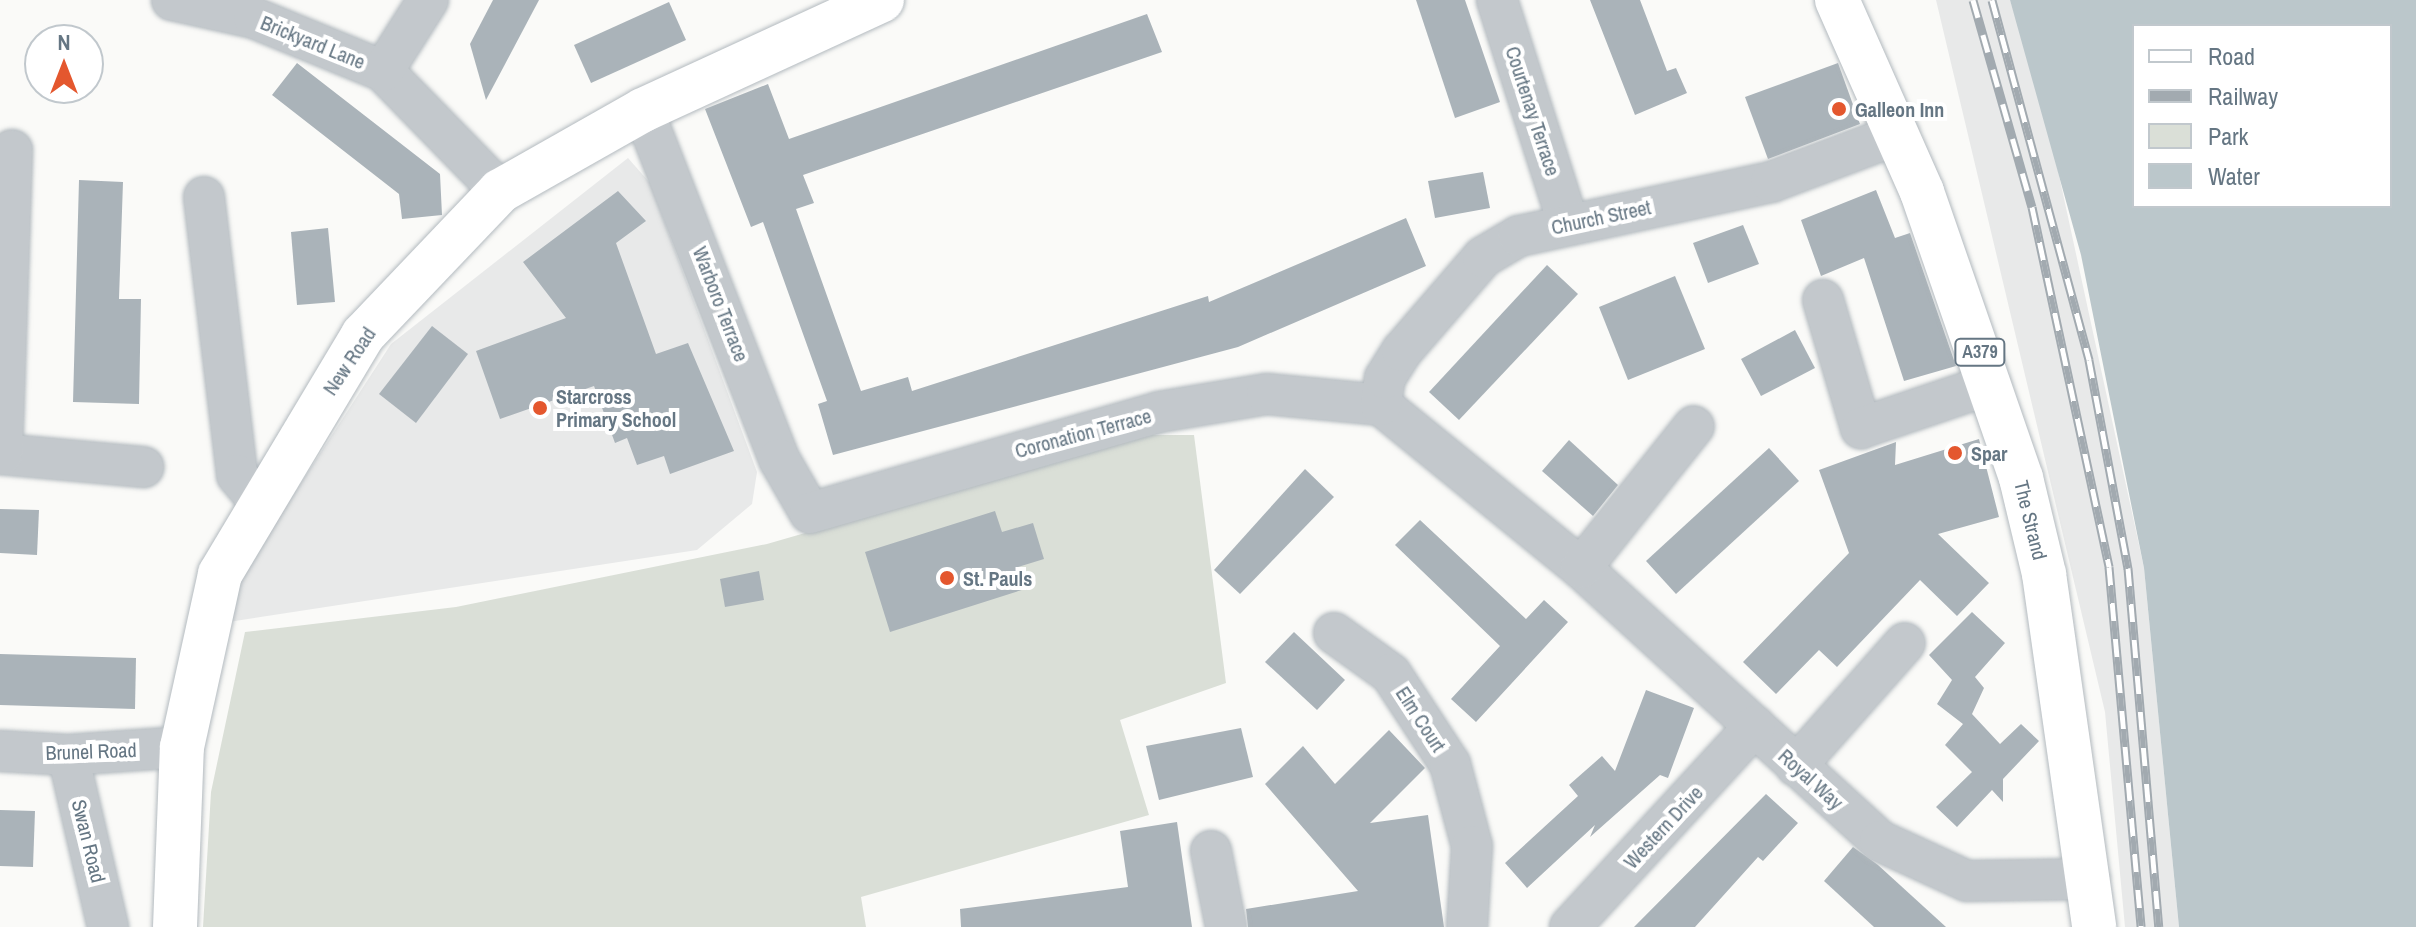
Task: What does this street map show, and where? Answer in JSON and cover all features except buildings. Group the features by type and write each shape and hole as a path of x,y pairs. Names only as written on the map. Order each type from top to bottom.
{"street":[{"name":"Brickyard Lane","path":"172,0 254,18 383,71 500,191"},
{"path":"383,71 428,0"},
{"name":"New Road","path":"175,927 182,747 220,574 260,502 363,335 500,191 643,110 882,0"},
{"name":"Courtenay Terrace","path":"1497,0 1568,223"},
{"name":"The Strand","path":"1837,0 1899,134 1991,384 2044,574 2090,879 2094,927"},
{"name":"Warboro Terrace","path":"643,110 797,499"},
{"name":"Church Street","path":"1381,405 1385,378 1402,351 1483,257 1519,236 1568,223 1771,182 1899,134"},
{"path":"12,150 1,454 143,467"},
{"path":"204,197 237,475 260,502"},
{"path":"1823,300 1861,428 1991,384"},
{"name":"Coronation Terrace","path":"797,499 810,513 1031,445 1251,396 1381,405"},
{"name":"Royal Way","path":"1381,405 1581,568 1880,841 1949,876 2090,879"},
{"path":"1581,568 1694,426"},
{"name":"Elm Court","path":"1334,633 1391,674 1450,764 1472,846 1467,927"},
{"path":"1796,766 1905,643"},
{"name":"Western Drive","path":"1570,927 1755,726"},
{"name":"Brunel Road","path":"0,751 68,755 182,747"},
{"name":"Swan Road","path":"68,755 108,927"},
{"path":"1211,851 1226,927"}],"shaded area":[{"path":"1936,0 2010,0 2044,106 2144,568 2179,927 2125,927 2105,712"},
{"name":"Starcross Primary School","path":"628,158 650,183 757,472 752,504 697,550 209,625 391,344"}],"green space":[{"path":"1144,435 1194,435 1226,683 1120,720 1149,815 861,897 866,927 203,927 211,792 245,632 456,607 767,544"}],"water":[{"path":"2010,0 2416,0 2416,927 2179,927 2144,568 2081,255"}],"railway":[{"path":"1973,0 2032,207 2109,567 2141,927"},
{"path":"1992,0 2089,360 2128,568 2159,927"}],"place":[{"name":"Galleon Inn","path":"1839,109"},
{"name":"Starcross Primary School","path":"540,408"},
{"name":"Spar","path":"1955,453"},
{"name":"St. Pauls","path":"947,578"}]}
